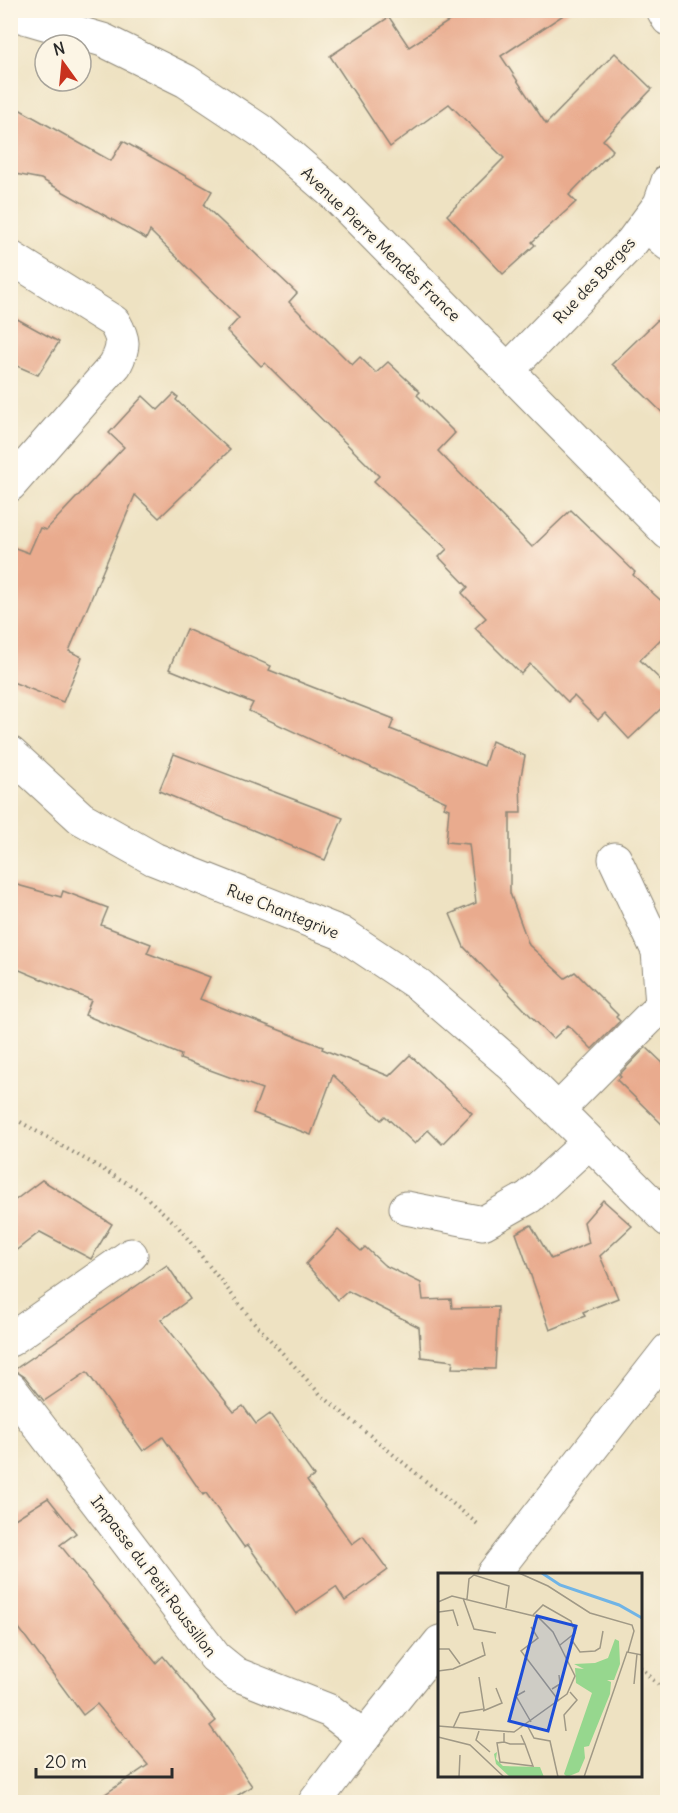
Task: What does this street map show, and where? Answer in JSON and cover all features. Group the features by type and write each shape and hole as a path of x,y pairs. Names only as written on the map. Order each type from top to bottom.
{"street":[{"path":"663,10 668,19"},
{"name":"Avenue Pierre Mendès France","path":"10,13 103,40 186,81 261,131 334,194 668,533"},
{"name":"Rue des Berges","path":"508,370 632,242 657,234 660,204 668,181"},
{"path":"10,256 114,322 123,336 122,352 116,365 10,485"},
{"name":"Rue Chantegrive","path":"10,753 81,818 154,859 341,933 419,985 513,1066 668,1220"},
{"path":"558,1110 662,1005 658,951 615,859"},
{"path":"406,1208 483,1222 529,1197 589,1142"},
{"path":"10,1340 131,1255"},
{"path":"502,1563 668,1350"},
{"name":"Impasse du Petit Roussillon","path":"10,1388 215,1657 236,1674 330,1711 364,1737"},
{"path":"319,1801 364,1737 438,1644"}],"path":[{"path":"10,1116 136,1189 176,1224 252,1320 320,1395 502,1563"},
{"path":"642,1669 668,1695"}],"building":[{"path":"466,10 571,10 501,56 546,124 615,53 652,89 603,140 613,150 569,195 576,202 532,242 535,245 503,274 447,215 504,158 449,104 390,147 330,56 389,17 409,47"},
{"path":"10,104 111,161 123,141 212,191 204,205 297,293 289,302 352,365 360,357 376,373 388,362 420,392 417,395 455,433 438,451 532,547 571,510 635,572 633,575 668,607 668,632 640,660 668,687 668,702 629,739 605,713 598,720 574,696 568,702 530,664 521,674 475,628 486,618 462,593 468,587 439,557 447,549 374,481 379,476 265,363 261,366 227,331 239,318 150,231 146,239 41,179 10,173"},
{"path":"668,310 668,418 612,364"},
{"path":"10,315 59,342 38,375 10,363"},
{"path":"174,394 178,397 176,400 230,450 159,518 135,495 69,651 82,657 63,702 10,681 10,546 29,553 40,528 46,530 124,447 109,433 143,396 158,410"},
{"path":"186,629 271,666 269,670 394,719 390,729 484,766 492,741 525,756 520,781 521,813 510,813 510,893 529,945 565,978 575,972 618,1015 616,1017 620,1021 592,1049 568,1025 553,1039 464,947 450,914 476,903 469,844 446,842 449,809 444,807 446,802 249,711 253,703 169,669"},
{"path":"174,754 343,818 325,860 159,791"},
{"path":"10,883 61,897 63,891 108,908 101,925 151,944 147,953 210,977 200,999 323,1047 322,1049 389,1076 410,1055 472,1113 442,1144 428,1130 415,1144 385,1116 381,1120 333,1075 311,1135 253,1113 262,1089 180,1059 181,1055 85,1015 91,1000 10,966"},
{"path":"646,1047 668,1068 668,1130 617,1080"},
{"path":"42,1180 112,1224 91,1259 40,1232 10,1255 10,1204"},
{"path":"603,1200 632,1226 600,1256 618,1298 583,1312 585,1316 550,1330 516,1233 531,1225 551,1259 589,1243 584,1222"},
{"path":"338,1230 361,1251 365,1247 384,1265 421,1283 423,1300 451,1299 452,1308 498,1307 495,1369 452,1368 453,1361 421,1357 419,1327 348,1291 338,1300 306,1264"},
{"path":"167,1265 190,1299 161,1320 234,1412 243,1406 256,1424 270,1414 314,1476 307,1481 352,1544 363,1536 388,1570 345,1601 336,1587 296,1614 248,1545 244,1547 206,1493 203,1495 163,1437 143,1451 87,1372 44,1401 25,1377 14,1370"},
{"path":"48,1498 76,1533 60,1545 156,1663 163,1656 216,1721 210,1726 252,1786 226,1803 92,1803 148,1765 97,1704 83,1715 10,1616 10,1522"}]}
